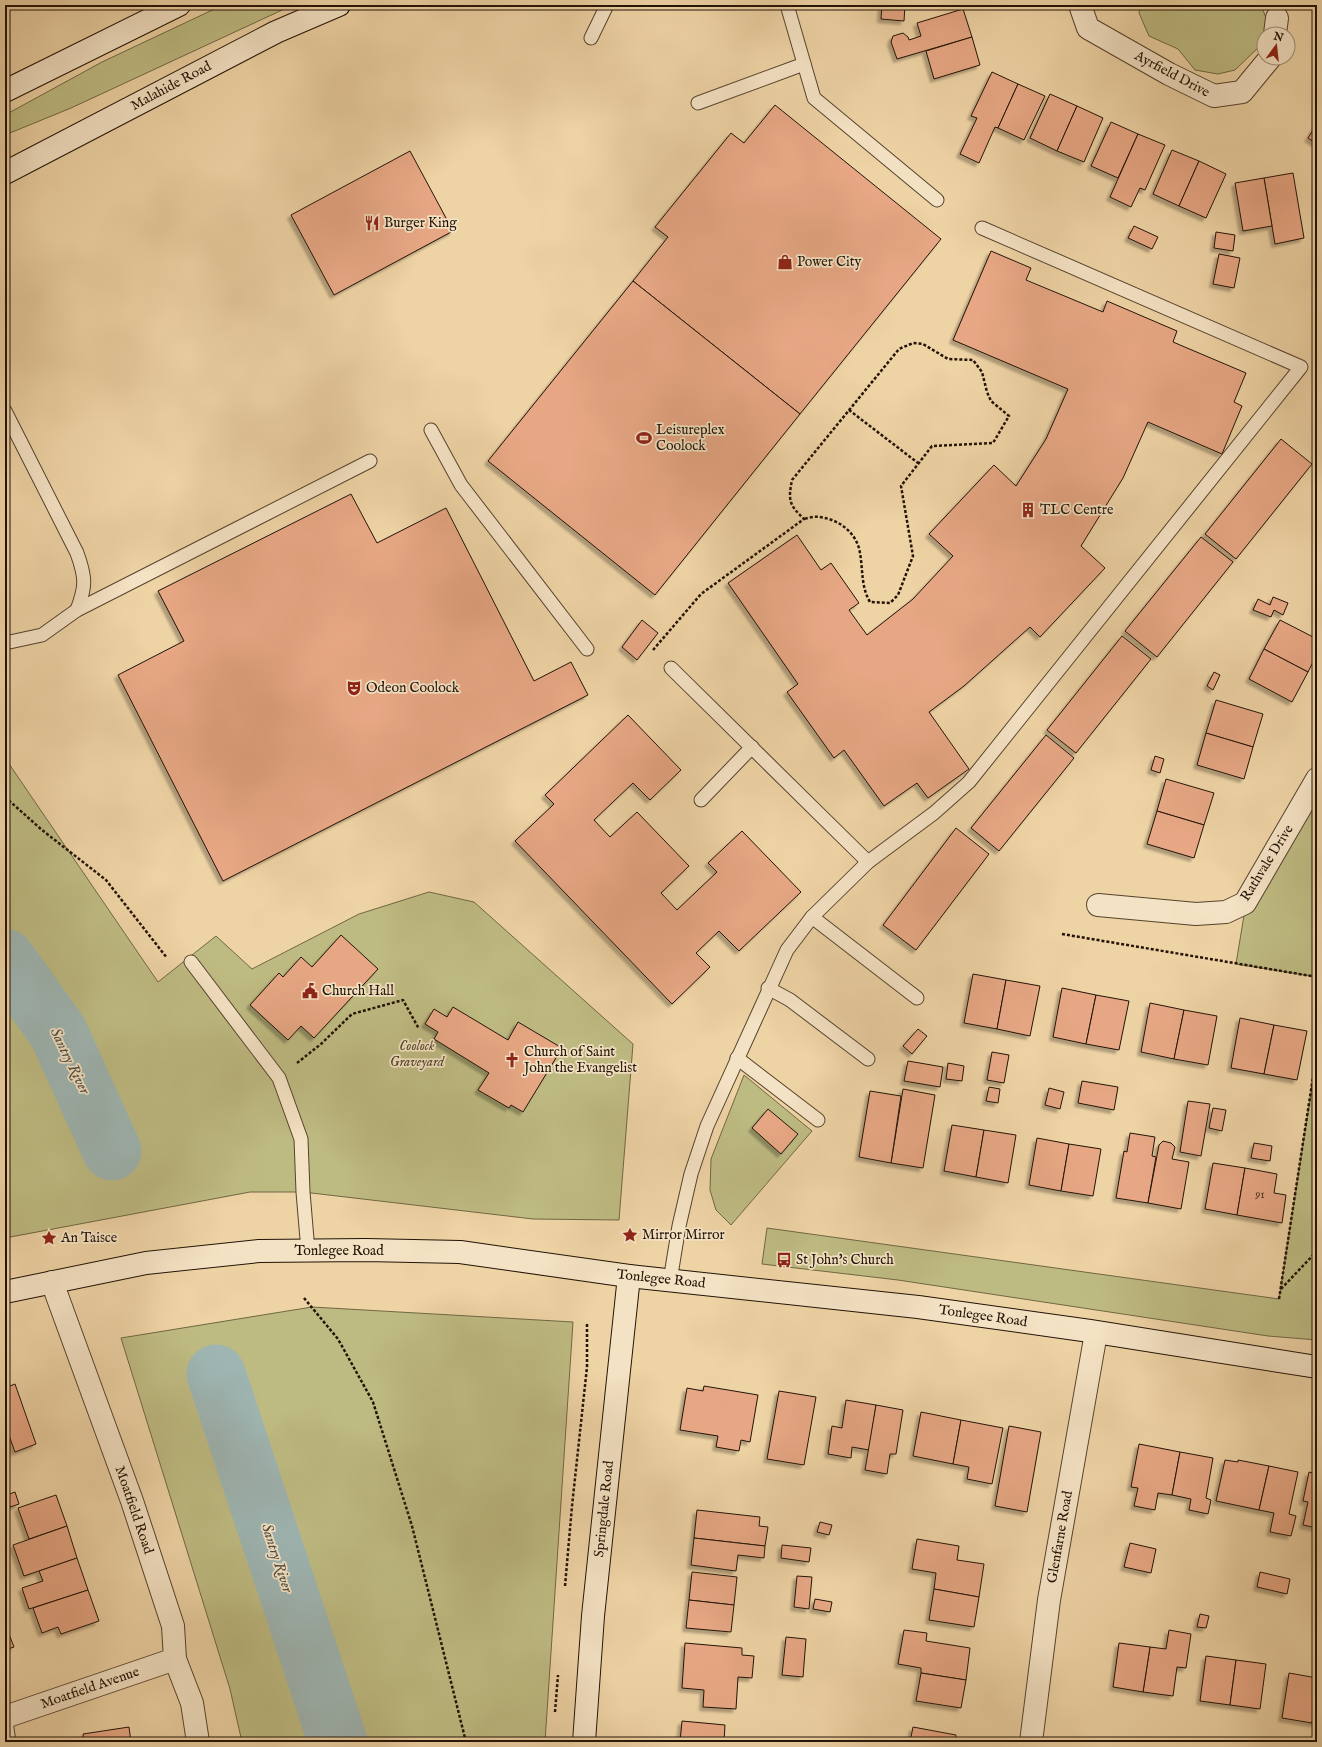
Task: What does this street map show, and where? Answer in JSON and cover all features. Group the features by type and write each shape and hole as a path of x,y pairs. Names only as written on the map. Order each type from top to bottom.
{"street":[{"path":"5,90 179,5"},
{"name":"Malahide Road","path":"5,172 276,32 339,5"},
{"name":"Ayrfield Drive","path":"1080,5 1088,28 1169,74 1214,96 1242,92 1263,66"},
{"name":"Rathvale Drive","path":"1098,905 1196,914 1226,912 1245,903 1317,779"},
{"name":"Tonlegee Road","path":"5,1292 146,1263 259,1252 366,1250 460,1252 670,1281 902,1305 1317,1367"},
{"name":"Springdale Road","path":"584,1742 593,1616 629,1276"},
{"name":"Moatfield Road","path":"52,1282 132,1501 173,1626 175,1659 192,1703 198,1742"},
{"name":"Glenfarne Road","path":"1031,1742 1049,1600 1096,1333"},
{"name":"Moatfield Avenue","path":"5,1717 175,1659"}],"lane":[{"path":"591,38 607,5"},
{"path":"787,5 814,98 938,200"},
{"path":"698,103 804,64"},
{"path":"670,1281 678,1226 691,1174 707,1126 786,950 812,917 868,862 934,813 969,782 1301,367 982,228"},
{"path":"5,411 78,553 83,570 84,592 77,610"},
{"path":"431,430 461,485 587,649"},
{"path":"5,643 42,635 77,610 370,461"},
{"path":"671,668 868,862"},
{"path":"701,800 752,747"},
{"path":"812,917 917,998"},
{"path":"194,966 279,1078 301,1139 303,1192 308,1251"},
{"path":"768,988 790,1000 868,1059"},
{"path":"737,1058 818,1120"},
{"path":"5,1717 8,1742"}],"path":[{"path":"671,668 652,651 701,594 804,519 818,517 835,521 846,528 854,537 860,551 864,593 870,602 890,603 898,595 913,556 901,486 932,446 993,443 1009,416 991,402 982,372 973,360 948,359 923,344 913,343 899,349 792,480 789,495 792,509 804,519"},
{"path":"849,410 918,463"},
{"path":"5,797 42,830 106,880 181,975 194,966"},
{"path":"1062,934 1317,977"},
{"path":"279,1078 321,1044 352,1014 403,1000 419,1029"},
{"path":"1279,1299 1317,1051"},
{"path":"1311,1090 1317,1086"},
{"path":"1280,1290 1317,1251"},
{"path":"304,1298 338,1339 373,1402 412,1526 466,1742"},
{"path":"565,1592 572,1506 587,1367 587,1323"},
{"path":"555,1714 558,1669"}],"green space":[{"path":"223,5 293,5 71,108 5,135 5,115 102,62"},
{"path":"1140,5 1261,5 1268,23 1267,26 1256,26 1256,50 1235,70 1218,74 1195,70 1178,49 1149,36 1139,13"},
{"name":"Coolock Graveyard","path":"5,758 158,982 216,936 252,969 359,914 429,892 474,902 633,1044 619,1220 533,1219 303,1192 250,1192 5,1238"},
{"path":"1317,780 1317,977 1236,964 1246,903"},
{"path":"1317,1054 1317,1340 1268,1336 898,1280 762,1264 767,1228 1279,1299"},
{"path":"744,1075 812,1131 731,1225 716,1210 710,1190 711,1159"},
{"path":"312,1307 573,1322 545,1742 242,1742 230,1689 121,1338"}],"building":[{"path":"882,5 905,5 904,21 881,19"},
{"path":"963,9 972,37 897,59 891,42 893,36 903,33 909,40 921,36 917,23"},
{"path":"972,37 980,65 934,79 926,51"},
{"path":"992,72 1018,84 998,128 995,127 979,163 960,154 977,118 971,116"},
{"path":"1018,84 1045,96 1024,140 998,128"},
{"path":"1050,94 1077,106 1057,151 1030,138"},
{"name":"Power City","path":"775,105 941,239 800,414 633,281 668,237 655,227 731,133 744,143"},
{"path":"1077,106 1103,118 1084,162 1057,151"},
{"path":"1111,122 1138,134 1118,178 1091,166"},
{"path":"1317,124 1317,144 1308,138"},
{"path":"1138,134 1165,145 1145,190 1140,188 1131,207 1110,197"},
{"path":"1172,150 1199,161 1179,206 1153,194"},
{"name":"Burger King","path":"410,151 453,231 334,295 291,215"},
{"path":"1199,161 1226,174 1206,218 1179,206"},
{"path":"1293,173 1304,238 1275,244 1264,178"},
{"path":"1264,178 1272,226 1243,231 1235,183"},
{"path":"1134,226 1158,237 1152,249 1128,238"},
{"path":"1216,232 1235,235 1233,251 1214,248"},
{"name":"TLC Centre","path":"991,251 1031,268 1026,280 1103,312 1107,301 1177,331 1173,342 1246,373 1234,402 1242,406 1222,454 1148,422 1123,478 1081,546 1105,568 1040,637 1030,627 964,686 929,712 969,769 928,798 917,783 884,806 844,750 834,758 787,692 798,684 728,583 797,535 821,570 831,563 859,603 849,610 867,635 913,599 953,556 929,534 994,465 1016,486 1046,439 1068,389 953,340"},
{"path":"1219,254 1240,258 1234,288 1213,284"},
{"name":"Leisureplex Coolock","path":"633,281 800,414 655,595 488,461"},
{"path":"1281,439 1312,464 1236,559 1205,534"},
{"name":"Odeon Coolock","path":"351,494 377,543 446,508 534,681 571,662 588,695 223,881 118,675 184,641 158,591"},
{"path":"1201,537 1233,562 1157,657 1125,631"},
{"path":"1273,597 1288,603 1283,615 1274,610 1271,617 1253,610 1258,599 1270,605"},
{"path":"642,620 658,633 637,660 622,647"},
{"path":"1280,620 1317,639 1317,654 1308,672 1264,649"},
{"path":"1122,636 1151,659 1076,753 1047,730"},
{"path":"1264,649 1308,672 1292,702 1249,679"},
{"path":"1214,672 1220,675 1213,690 1207,686"},
{"path":"1216,700 1263,714 1253,747 1206,733"},
{"path":"628,715 681,770 650,800 633,783 594,820 610,837 637,812 689,866 661,893 677,910 717,872 708,863 742,831 801,892 739,951 719,931 696,953 710,967 672,1004 515,841 554,804 545,795"},
{"path":"1206,733 1253,747 1244,779 1197,765"},
{"path":"1046,735 1074,758 999,851 971,828"},
{"path":"1155,756 1164,759 1160,773 1151,770"},
{"path":"1166,779 1214,793 1204,825 1157,811"},
{"path":"1157,811 1204,825 1194,858 1147,844"},
{"path":"956,828 989,854 916,950 883,925"},
{"name":"Church Hall","path":"341,935 378,969 314,1038 301,1026 288,1040 250,1005 279,973 283,977 301,957 312,967"},
{"path":"973,974 1006,980 997,1029 964,1023"},
{"path":"1006,980 1040,986 1030,1036 997,1029"},
{"path":"1062,988 1096,995 1086,1044 1053,1037"},
{"path":"1096,995 1129,1001 1119,1050 1086,1044"},
{"path":"1150,1003 1184,1010 1174,1059 1141,1052"},
{"name":"Church of Saint John the Evangelist","path":"453,1007 508,1040 518,1022 562,1048 523,1112 511,1105 509,1108 478,1090 489,1073 434,1039 438,1032 425,1024 434,1009 447,1017"},
{"path":"1184,1010 1217,1016 1208,1065 1174,1059"},
{"path":"1240,1018 1274,1025 1264,1074 1231,1068"},
{"path":"1274,1025 1307,1031 1297,1080 1264,1074"},
{"path":"918,1029 927,1036 912,1054 903,1046"},
{"path":"992,1052 1009,1055 1004,1083 987,1080"},
{"path":"908,1061 943,1067 940,1087 904,1081"},
{"path":"948,1063 964,1066 962,1081 946,1079"},
{"path":"1082,1081 1118,1087 1114,1110 1078,1103"},
{"path":"989,1087 1000,1089 998,1103 986,1101"},
{"path":"1049,1088 1064,1092 1060,1109 1045,1105"},
{"path":"903,1089 935,1095 923,1168 891,1163"},
{"path":"870,1091 901,1096 891,1163 859,1157"},
{"path":"1188,1101 1210,1104 1201,1156 1180,1152"},
{"path":"1213,1108 1226,1110 1222,1131 1209,1128"},
{"path":"768,1109 798,1134 781,1154 752,1128"},
{"path":"952,1125 984,1130 976,1177 944,1171"},
{"path":"984,1130 1016,1135 1008,1183 976,1177"},
{"path":"1130,1133 1155,1137 1152,1156 1156,1157 1148,1203 1116,1198 1124,1151 1127,1152"},
{"path":"1037,1138 1069,1144 1061,1191 1029,1185"},
{"path":"1163,1141 1171,1143 1175,1147 1172,1159 1189,1162 1181,1209 1148,1203 1159,1145"},
{"path":"1254,1143 1272,1146 1270,1161 1251,1158"},
{"path":"1069,1144 1101,1149 1093,1196 1061,1191"},
{"path":"1213,1163 1245,1168 1237,1215 1205,1209"},
{"path":"1245,1168 1277,1174 1274,1193 1286,1195 1282,1223 1237,1215"},
{"path":"15,1384 36,1444 15,1452 7,1430 5,1431 5,1388"},
{"path":"704,1386 758,1395 750,1442 741,1440 739,1451 716,1447 718,1436 680,1430 687,1388 703,1391"},
{"path":"779,1391 816,1397 804,1465 767,1459"},
{"path":"846,1400 876,1405 869,1450 852,1447 851,1458 828,1454 832,1426 842,1428"},
{"path":"876,1405 903,1410 896,1454 890,1454 887,1474 865,1470"},
{"path":"921,1412 961,1420 953,1464 913,1456"},
{"path":"961,1420 1003,1428 992,1484 967,1479 969,1467 953,1464"},
{"path":"1009,1426 1041,1432 1027,1512 995,1506"},
{"path":"1139,1444 1180,1452 1172,1495 1158,1493 1155,1510 1134,1506 1138,1488 1131,1487"},
{"path":"1180,1452 1213,1458 1206,1498 1211,1500 1208,1514 1189,1510 1191,1499 1172,1495"},
{"path":"1225,1460 1238,1462 1238,1460 1269,1466 1259,1510 1216,1501"},
{"path":"1269,1466 1298,1472 1289,1514 1296,1516 1291,1536 1270,1532 1274,1513 1259,1510"},
{"path":"1309,1472 1317,1474 1317,1528 1303,1525 1308,1502 1303,1501"},
{"path":"15,1492 19,1504 10,1507 7,1495"},
{"path":"56,1495 67,1526 29,1539 18,1508"},
{"path":"697,1510 760,1517 759,1526 768,1527 765,1546 694,1538"},
{"path":"820,1522 832,1525 829,1535 817,1532"},
{"path":"67,1526 77,1558 24,1576 13,1545"},
{"path":"694,1538 765,1546 764,1558 738,1555 736,1571 691,1565"},
{"path":"917,1539 959,1546 957,1560 984,1564 979,1597 934,1589 936,1573 912,1569"},
{"path":"1130,1543 1156,1549 1151,1573 1124,1567"},
{"path":"782,1545 811,1548 809,1562 781,1558"},
{"path":"77,1558 88,1590 29,1609 22,1588 43,1581 39,1571"},
{"path":"692,1572 737,1577 734,1605 689,1600"},
{"path":"1260,1572 1290,1579 1287,1594 1257,1587"},
{"path":"797,1576 812,1577 809,1609 794,1607"},
{"path":"934,1589 979,1597 974,1627 929,1620"},
{"path":"88,1590 99,1621 61,1634 58,1627 42,1633 33,1608"},
{"path":"815,1599 832,1602 830,1612 813,1609"},
{"path":"689,1600 734,1605 731,1632 686,1628"},
{"path":"1200,1614 1209,1616 1206,1628 1197,1627"},
{"path":"5,1624 14,1647 5,1650"},
{"path":"904,1630 927,1633 926,1641 970,1648 966,1680 921,1673 921,1668 898,1664"},
{"path":"1169,1630 1191,1634 1186,1668 1177,1667 1173,1696 1143,1692 1150,1647 1166,1649"},
{"path":"786,1637 806,1639 803,1677 782,1675"},
{"path":"685,1643 742,1648 742,1655 754,1656 752,1678 738,1677 736,1709 703,1707 704,1690 682,1688"},
{"path":"1119,1643 1150,1647 1143,1692 1113,1687"},
{"path":"1206,1656 1236,1660 1230,1705 1200,1701"},
{"path":"1236,1660 1266,1664 1260,1709 1230,1705"},
{"path":"921,1673 966,1680 961,1708 916,1701"},
{"path":"1289,1673 1317,1678 1317,1694 1312,1723 1282,1718"},
{"path":"1317,1694 1317,1723 1312,1723"},
{"path":"682,1721 725,1725 724,1742 680,1742"},
{"path":"129,1727 131,1742 84,1742 83,1734"},
{"path":"913,1727 956,1735 955,1742 910,1742"}],"waterway":[{"name":"Santry River","path":"5,958 58,1032 112,1151"},
{"name":"Santry River","path":"216,1374 338,1742"}],"place":[{"name":"Burger King","path":"372,223"},
{"name":"Power City","path":"785,262"},
{"name":"Leisureplex Coolock","path":"644,438"},
{"name":"TLC Centre","path":"1028,510"},
{"name":"Odeon Coolock","path":"354,688"},
{"name":"Church Hall","path":"310,991"},
{"name":"Church of Saint John the Evangelist","path":"512,1060"},
{"name":"Mirror Mirror","path":"630,1235"},
{"name":"An Taisce","path":"49,1238"},
{"name":"St John's Church","path":"784,1260"}]}
